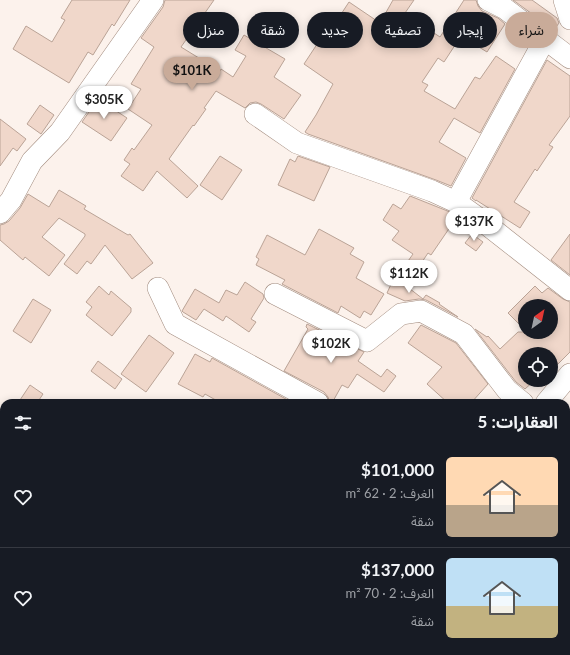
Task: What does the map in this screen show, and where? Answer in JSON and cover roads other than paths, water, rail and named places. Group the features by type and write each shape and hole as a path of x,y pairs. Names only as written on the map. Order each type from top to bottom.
{"street":[{"path":"0,213 11,200 32,161 60,132 153,0"},
{"path":"488,0 509,12"},
{"path":"564,0 570,19"},
{"path":"456,202 540,48"},
{"path":"557,48 570,58"},
{"path":"255,114 297,143 432,191 456,202 570,290"},
{"path":"158,288 176,324 311,399"},
{"path":"275,294 367,341 401,314 421,311 464,334 507,390 518,399"},
{"path":"549,399 570,374"}]}
